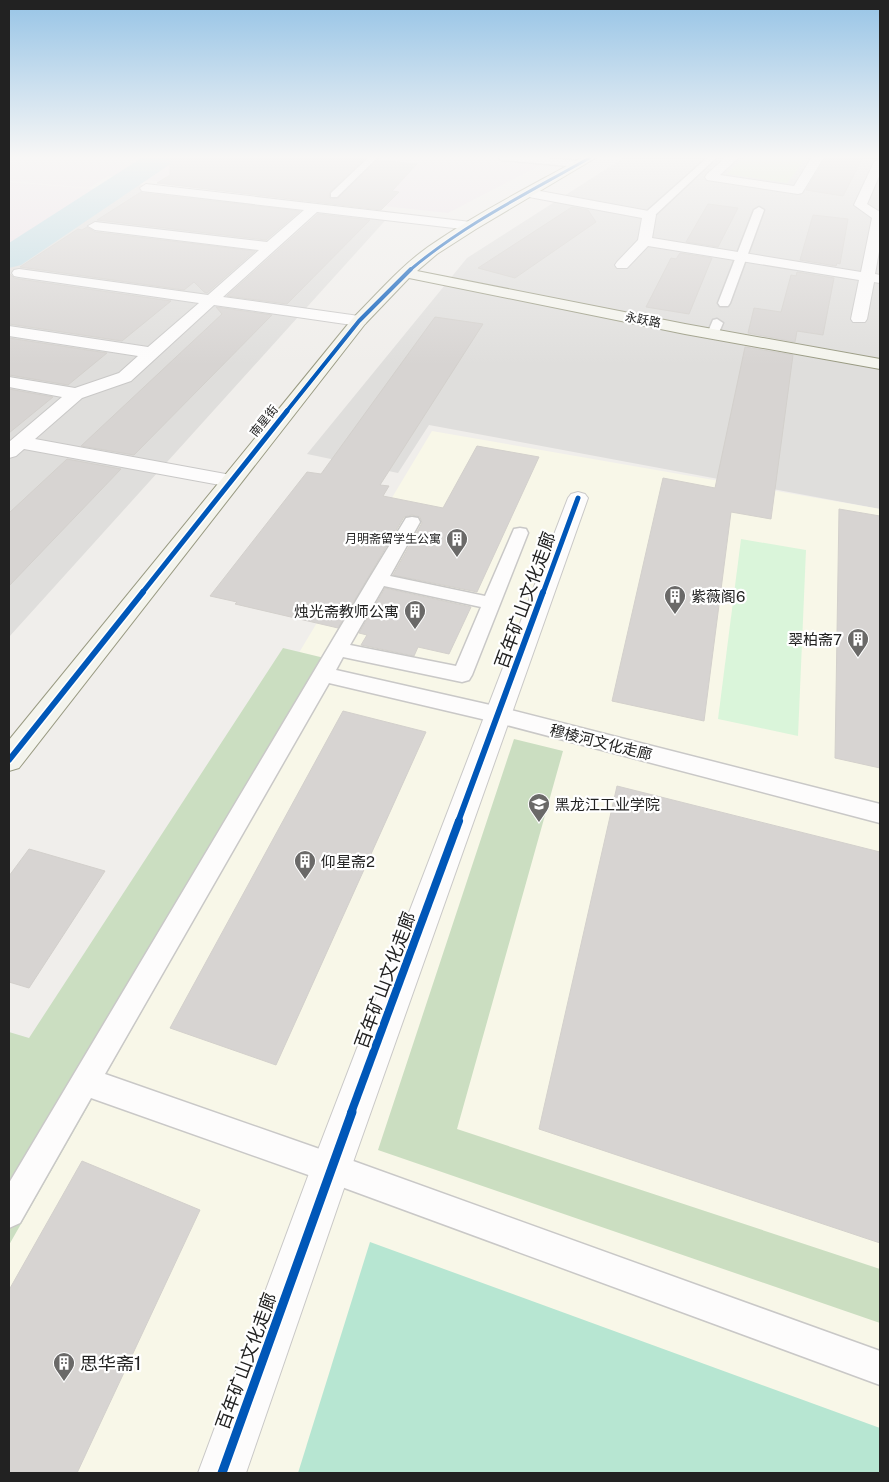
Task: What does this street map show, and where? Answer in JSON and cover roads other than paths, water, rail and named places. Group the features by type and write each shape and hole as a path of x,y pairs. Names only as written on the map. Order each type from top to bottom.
{"street":[{"path":"96,226 271,247"},
{"path":"14,447 76,394 126,377 294,226"},
{"name":"南星街","path":"9,760 16,740 231,481 359,321 406,273 432,252 471,226"},
{"path":"622,265 645,241 647,226"},
{"path":"860,319 874,278 878,226"},
{"path":"645,241 874,278"},
{"path":"19,273 359,321"},
{"name":"永跃路","path":"406,273 715,328 880,364"},
{"path":"9,331 152,353"},
{"path":"9,382 76,394"},
{"path":"14,447 231,481"},
{"name":"百年矿山文化走廊","path":"222,1473 331,1168 578,498"}],"lane":[{"path":"724,303 753,226"},
{"path":"9,1212 412,522"},
{"path":"337,649 462,675 520,533"},
{"path":"378,579 491,603"},
{"name":"穆棱河文化走廊","path":"322,674 499,715 880,814"},
{"path":"84,1081 331,1168 880,1368"}],"waterway":[{"path":"9,258 57,226"}],"place":[{"name":"月明斋留学生公寓","path":"457,558"},
{"name":"紫薇阁6","path":"675,615"},
{"name":"烛光斋教师公寓","path":"415,630"},
{"name":"翠柏斋7","path":"858,658"},
{"name":"黑龙江工业学院","path":"539,823"},
{"name":"仰星斋2","path":"305,880"},
{"name":"思华斋1","path":"64,1382"}]}
